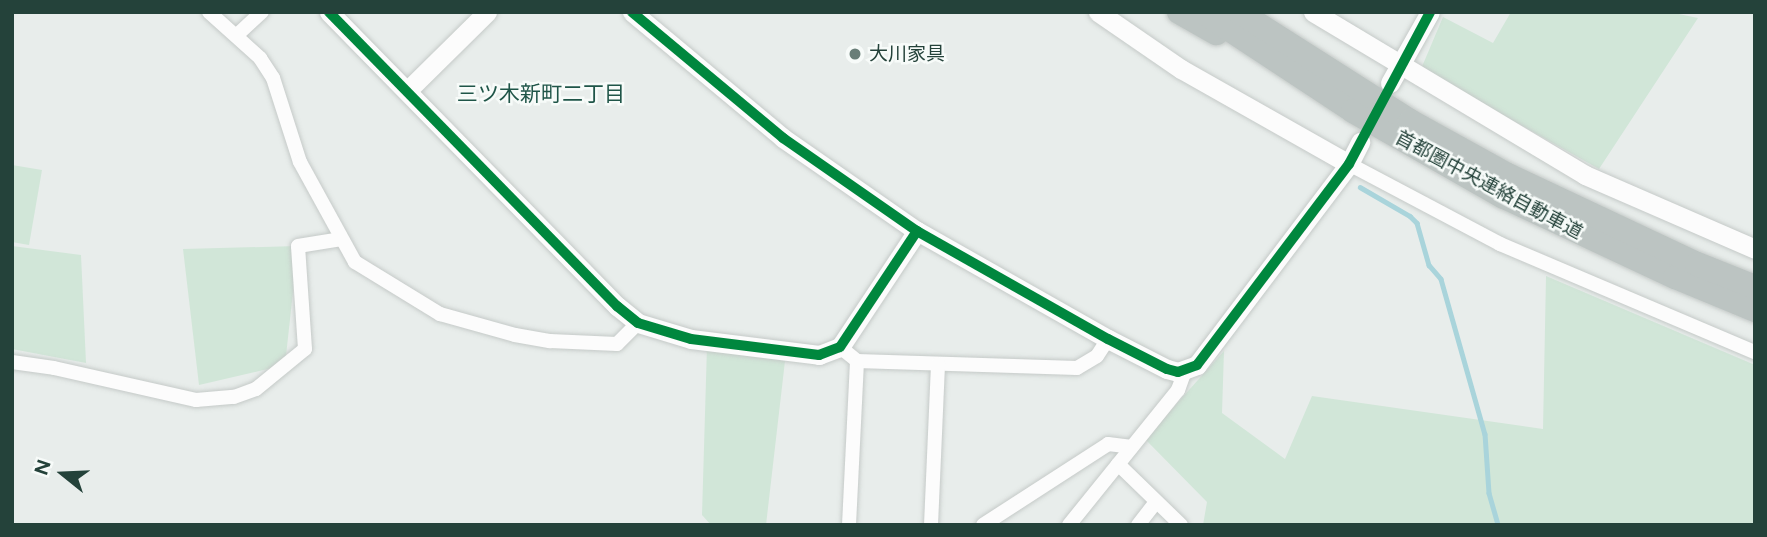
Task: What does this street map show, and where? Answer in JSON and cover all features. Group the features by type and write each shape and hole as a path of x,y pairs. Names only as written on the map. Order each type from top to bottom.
{"highway":[{"path":"1179,12 1353,111"},
{"name":"首都圏中央連絡自動車道","path":"1203,12 1353,111 1504,197 1663,271 1755,310"},
{"name":"首都圏中央連絡自動車道","path":"1239,12 1409,121 1508,174 1649,242 1755,287"}],"street":[{"path":"209,12 260,58 273,78 300,162 355,262 440,314 515,335 581,344 617,344 638,323"},
{"path":"237,35 262,12"},
{"path":"329,12 617,306 638,323 691,339 819,355 840,347 917,231"},
{"path":"408,90 487,12"},
{"path":"632,12 783,138 917,231 1108,340 1167,369 1185,371 1197,365 1349,164 1360,142"},
{"path":"1098,12 1181,69 1349,164 1500,244 1755,352"},
{"path":"1313,12 1585,174 1755,249"},
{"path":"1390,83 1430,12"},
{"path":"12,362 54,368 196,400 234,397 256,389 305,349 298,246 341,239"},
{"path":"840,347 857,361 1077,368 1097,356 1108,340"},
{"path":"849,525 857,361"},
{"path":"931,525 938,364"},
{"path":"1069,525 1178,390 1185,371"},
{"path":"983,525 1108,444 1132,447"},
{"path":"1118,464 1181,525"},
{"path":"1138,525 1156,502"}],"green space":[{"path":"1511,12 1669,12 1698,18 1599,169 1421,69 1443,17 1493,43"},
{"path":"12,165 42,170 29,245 12,242"},
{"path":"12,246 81,255 86,363 12,349"},
{"path":"298,246 285,365 199,385 183,249"},
{"path":"1546,276 1755,365 1755,525 1203,525 1207,502 1145,439 1224,351 1222,413 1285,459 1312,396 1543,429"},
{"path":"707,346 785,361 766,525 711,525 702,515"}],"waterway":[{"path":"1360,187 1410,216 1417,223 1429,265 1441,279 1485,434 1489,493 1498,525"}],"cycle path":[{"path":"329,12 617,306 638,323 691,339 819,355 840,347 917,231"},
{"path":"632,12 783,138 917,231 1108,339 1178,372 1197,365 1349,164 1430,12"}],"place":[{"name":"大川家具","path":"855,54"}],"district":[{"name":"三ツ木新町二丁目","path":"541,94"}]}
